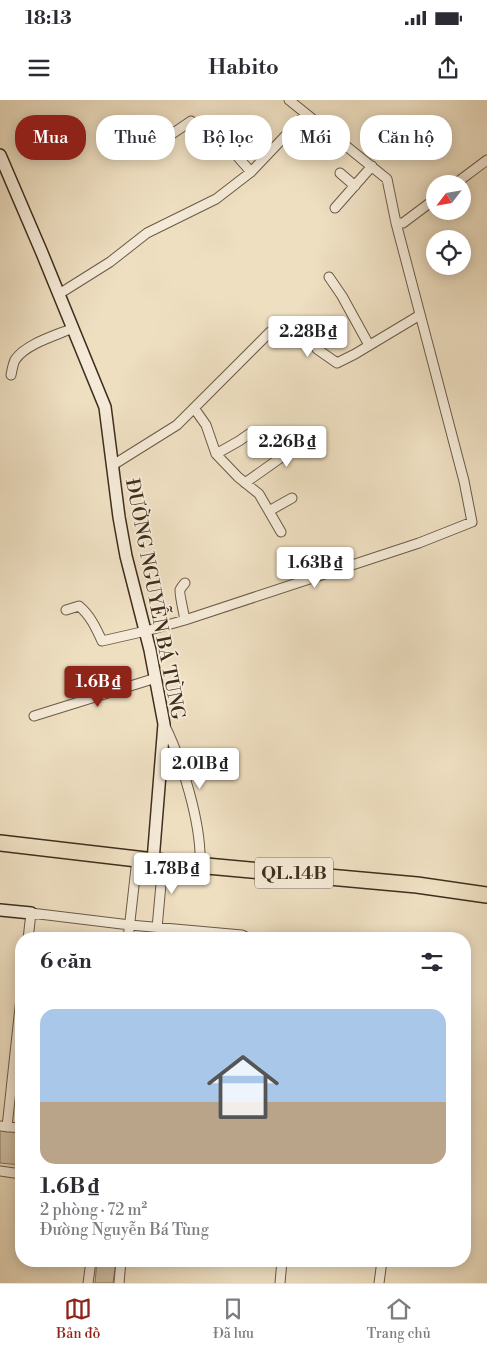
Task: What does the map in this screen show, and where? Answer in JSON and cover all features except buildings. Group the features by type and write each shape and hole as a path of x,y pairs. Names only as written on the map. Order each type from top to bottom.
{"highway":[{"name":"QL.14B","path":"0,843 151,861 339,877 487,895"}],"main road":[{"name":"ĐƯỜNG NGUYỄN BÁ TÙNG","path":"0,156 105,407 126,556 146,631 164,724 151,861"},
{"path":"0,910 30,913"}],"street":[{"path":"66,610 78,606 81,608 91,620 102,641 185,620 419,543 472,522 464,481 396,223 387,178 289,100"},
{"path":"59,294 110,262 147,233 208,203 252,172 306,114"},
{"path":"175,132 191,121 203,136 216,132 252,172"},
{"path":"467,175 487,160"},
{"path":"335,208 372,166"},
{"path":"340,173 355,186"},
{"path":"396,223 403,223 426,206"},
{"path":"329,277 342,296 369,345"},
{"path":"113,465 178,425 270,332 285,322 305,330 317,349 337,363 420,315"},
{"path":"11,374 15,360 24,351 34,344 73,328"},
{"path":"194,408 206,425 216,454 226,466 259,494 281,532"},
{"path":"245,483 293,449 311,432"},
{"path":"216,454 239,442 249,434"},
{"path":"270,511 292,498"},
{"path":"185,583 180,590 180,595 185,620"},
{"path":"34,716 156,678"},
{"path":"164,724 173,742 193,811 201,850 200,865"},
{"path":"129,932 151,861"},
{"path":"151,861 157,932"},
{"path":"29,932 30,913 210,932"},
{"path":"4,1126 15,1043"},
{"path":"0,1171 15,1173"},
{"path":"88,1283 90,1267"},
{"path":"119,1283 120,1267"},
{"path":"280,1283 281,1267"},
{"path":"379,1283 381,1267"}],"shaded area":[{"path":"0,1128 15,1129 15,1164 0,1163"},
{"path":"96,1267 115,1267 113,1283 95,1283"}]}
